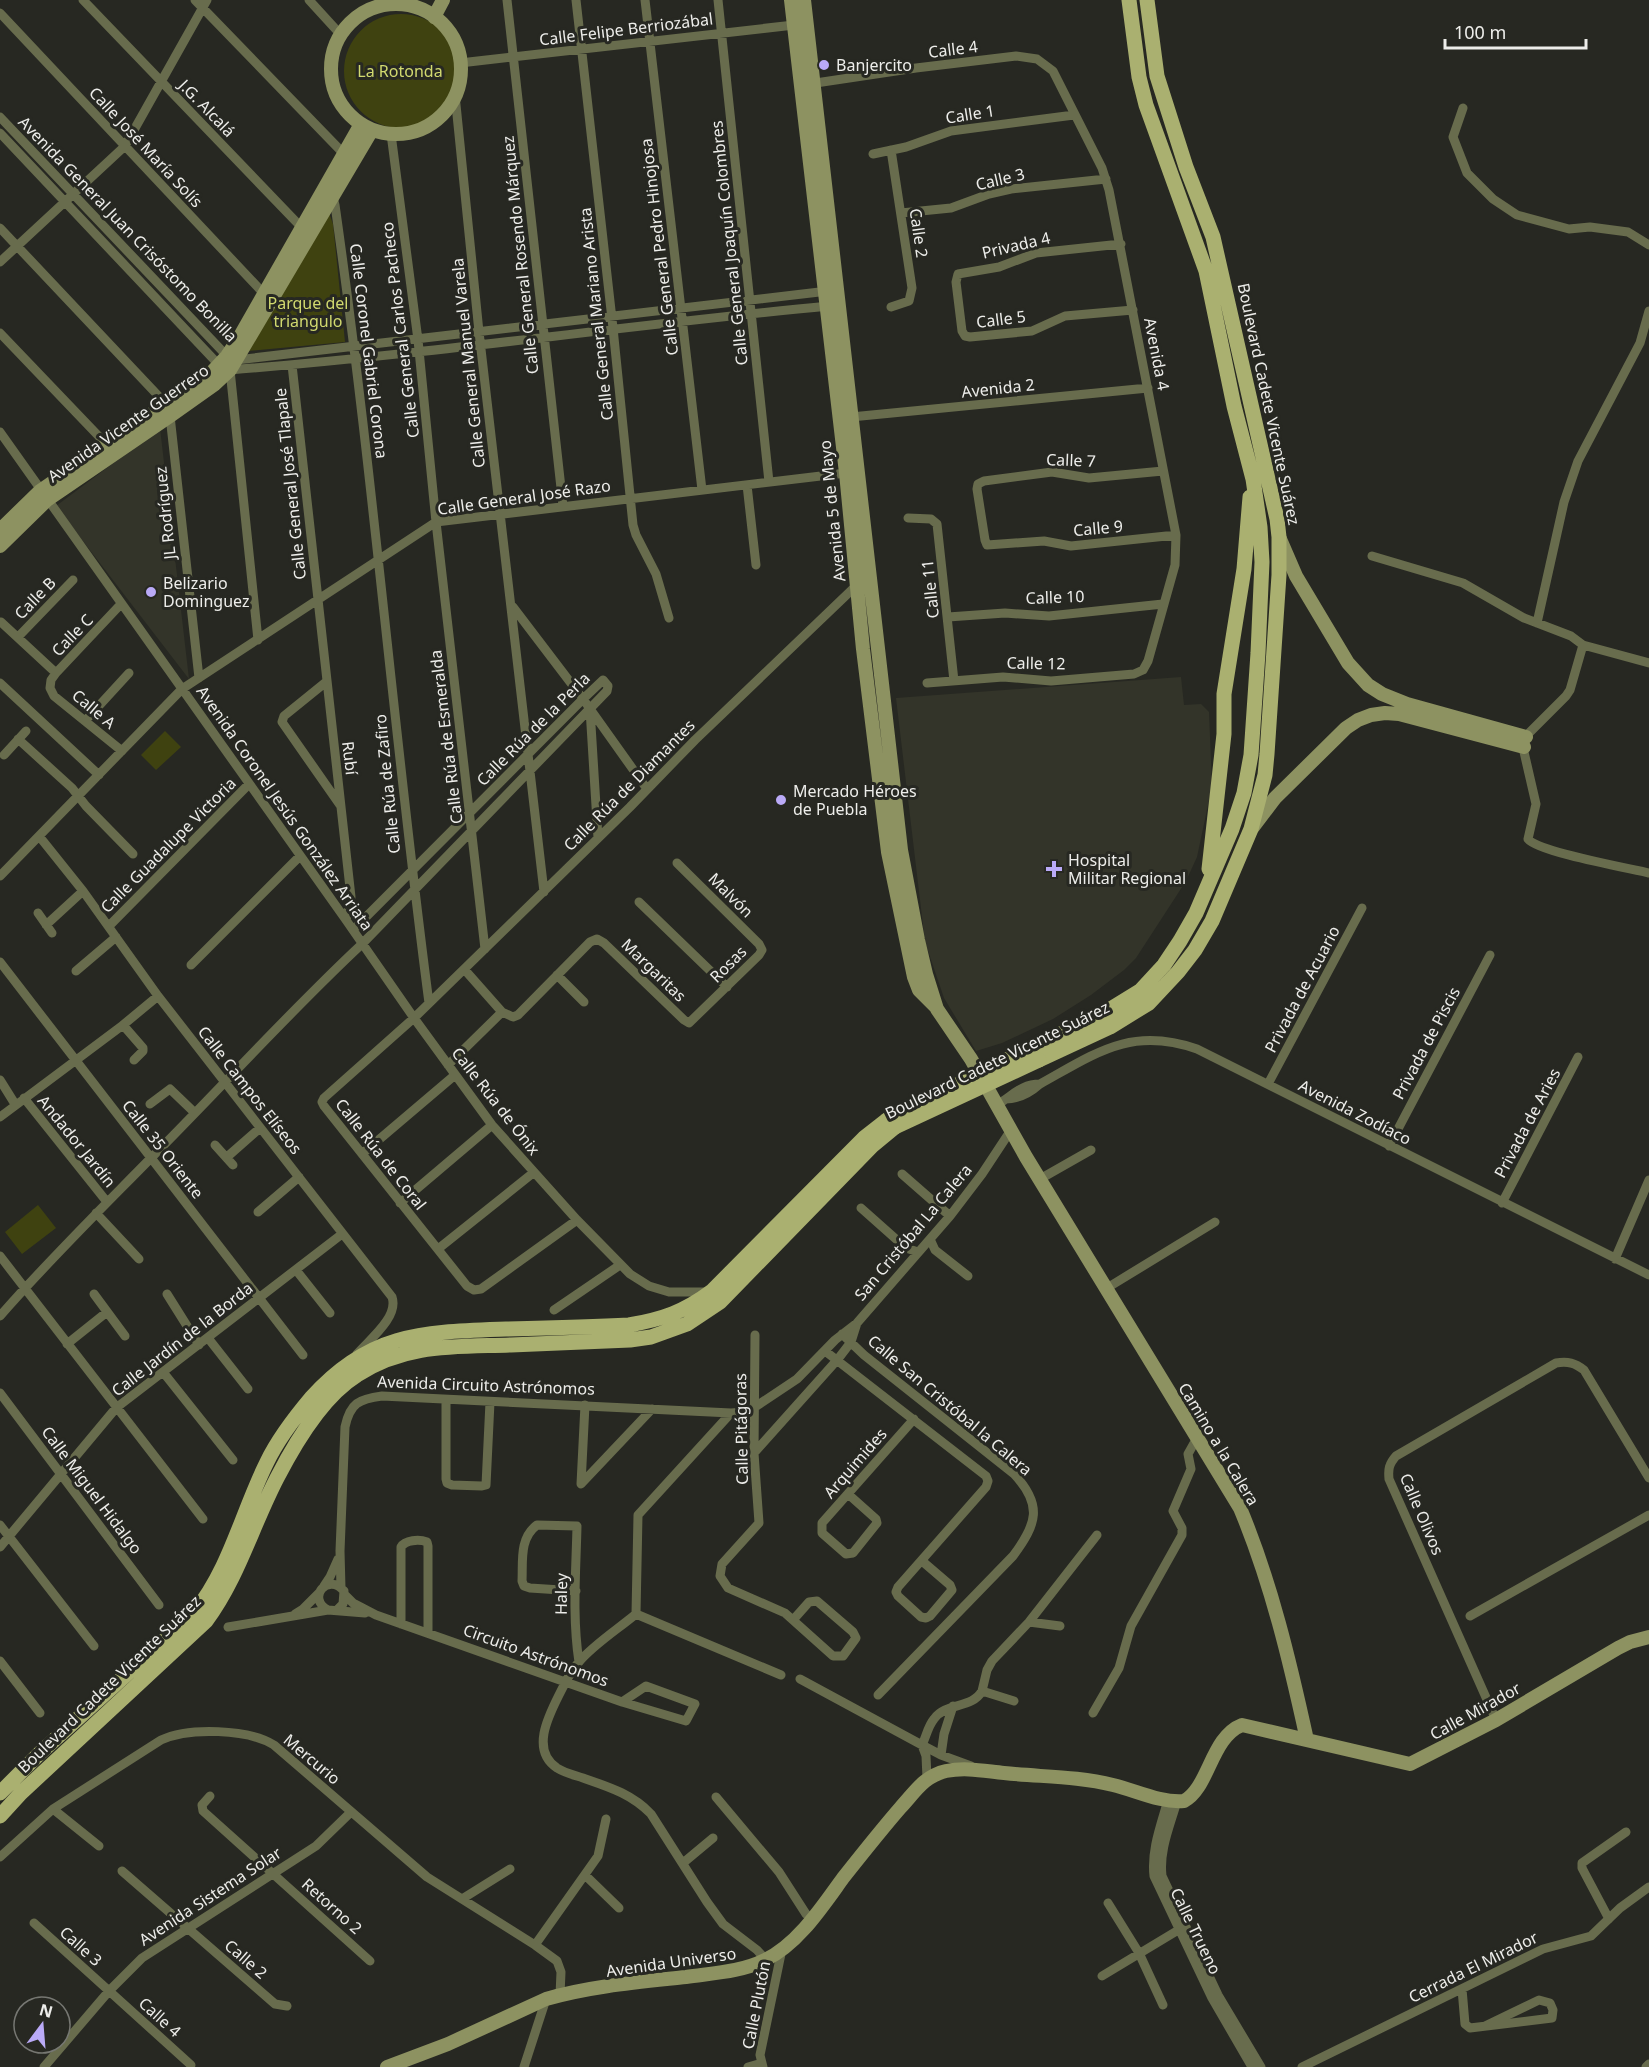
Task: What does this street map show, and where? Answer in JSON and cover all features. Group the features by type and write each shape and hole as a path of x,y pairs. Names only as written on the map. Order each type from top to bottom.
{"main road":[{"name":"Boulevard Cadete Vicente Suárez","path":"0,1793 39,1753 194,1613 218,1579 268,1460 296,1416 323,1385 351,1361 399,1339 441,1331 629,1325 676,1314 712,1291 864,1138 1035,1054 1140,991 1164,965 1180,941 1232,829 1245,793 1251,755 1257,676 1262,562 1253,479 1234,406 1206,271 1146,105 1139,76 1129,0"},
{"name":"Boulevard Cadete Vicente Suárez","path":"1035,1054 1110,1027 1149,1003 1178,972 1195,950 1212,921 1251,829 1265,775 1278,597 1277,519 1213,237 1186,167 1157,76 1147,0"},
{"path":"1234,406 1250,403"},
{"path":"1203,895 1212,851 1224,734 1224,693 1244,569 1253,479"},
{"name":"Boulevard Cadete Vicente Suárez","path":"0,1816 21,1793 206,1621 231,1583 275,1481 296,1441 326,1403 355,1376 379,1362 424,1348 630,1340 651,1337 687,1324 720,1302 891,1124"}],"street":[{"name":"J.G. Alcalá","path":"83,0 305,232"},
{"path":"195,0 205,4 344,154"},
{"path":"309,0 341,35"},
{"path":"434,17 443,0"},
{"name":"Calle General Rosendo Márquez","path":"507,0 563,506"},
{"name":"Calle General Mariano Arista","path":"576,0 630,498 636,535 656,574 669,618"},
{"name":"Calle General Pedro Hinojosa","path":"645,0 702,490"},
{"name":"Calle General Joaquín Colombres","path":"718,0 769,482"},
{"name":"Avenida 5 de Mayo","path":"791,0 807,85"},
{"name":"Avenida 5 de Mayo","path":"804,0 807,85 839,377 846,473 869,577 901,850 904,902"},
{"path":"398,2 424,5 452,37 458,50 460,79 456,95 436,120 422,129 391,134 367,127 343,106 332,83 331,66 334,50 341,35 355,20 372,9 398,2"},
{"path":"0,262 124,146 205,4"},
{"name":"Calle José María Solís","path":"0,13 267,297"},
{"name":"Calle Felipe Berriozábal","path":"460,63 794,25"},
{"name":"Calle 4","path":"807,85 916,68 1026,56 1037,59"},
{"name":"Avenida 4","path":"1037,59 1053,71 1106,179 1121,244 1176,535 1175,565 1148,661 1143,670"},
{"name":"Calle General Manuel Varela","path":"456,95 478,332 544,891"},
{"path":"1463,108 1454,137 1467,173 1493,199 1517,215 1569,229 1590,227 1628,232 1649,245"},
{"name":"Calle 1","path":"873,154 951,131 1074,115"},
{"name":"Avenida General Juan Crisóstomo Bonilla","path":"0,117 228,363"},
{"name":"Avenida Vicente Guerrero","path":"330,189 344,154 367,127"},
{"name":"Avenida Vicente Guerrero","path":"0,530 43,495 168,410 211,373 228,363 367,127"},
{"name":"Avenida General Juan Crisóstomo Bonilla","path":"0,133 64,202 228,363"},
{"name":"Calle General Carlos Pacheco","path":"391,134 418,340 436,522"},
{"name":"Calle 2","path":"891,150 912,295 909,301 891,307"},
{"name":"Calle 3","path":"901,213 951,208 989,194 1011,189 1106,179"},
{"name":"Calle Coronel Gabriel Corona","path":"330,189 355,347 378,560"},
{"path":"0,228 168,410"},
{"name":"Privada 4","path":"956,277 962,272 999,267 1036,253 1121,244"},
{"name":"Calle 5","path":"956,277 962,331 965,336 970,337 1032,331 1065,316 1133,310"},
{"path":"228,363 750,300 831,298"},
{"path":"228,363 292,365 752,314 831,298"},
{"path":"1537,623 1564,502 1578,460 1640,343 1649,311"},
{"path":"0,333 111,448"},
{"path":"228,363 258,640"},
{"name":"Calle General José Tlapale","path":"292,365 318,600"},
{"name":"Avenida 5 de Mayo","path":"839,377 851,417 858,528 857,585 888,852 938,1009 1001,1102"},
{"name":"Avenida 2","path":"851,417 1148,388"},
{"name":"JL Rodríguez","path":"168,410 199,678"},
{"name":"Avenida Coronel Jesús González Arriata","path":"0,432 362,944"},
{"name":"Calle 7","path":"987,545 978,484 984,481 1052,472 1089,478 1163,471"},
{"name":"Calle General José Razo","path":"0,876 182,689 436,522 846,473"},
{"path":"747,485 756,565"},
{"name":"Avenida Vicente Guerrero","path":"0,546 43,495"},
{"name":"Calle 11","path":"908,518 931,519 937,524 954,681"},
{"name":"Calle Rúa de Esmeralda","path":"436,522 485,949"},
{"name":"Calle 9","path":"987,545 1044,541 1071,546 1176,535"},
{"path":"1279,537 1296,576 1348,663 1368,685 1382,694 1407,704 1525,742"},
{"path":"1372,556 1463,583 1508,609 1571,636 1583,645 1649,663"},
{"name":"Calle Rúa de Zafiro","path":"378,560 414,890 429,1003"},
{"name":"Calle Rúa de Diamantes","path":"414,1018 695,740 857,585 869,577"},
{"name":"Calle B","path":"18,637 73,580"},
{"name":"Rubí","path":"318,600 351,897 346,920"},
{"name":"Calle C","path":"50,688 51,680 56,673 121,604"},
{"name":"Calle 10","path":"948,617 1005,613 1049,616 1163,604"},
{"path":"512,605 584,699 647,789"},
{"path":"1,622 56,673"},
{"path":"1525,742 1566,696 1583,645"},
{"name":"Calle 12","path":"927,683 1003,677 1051,681 1134,674 1143,670"},
{"path":"85,721 129,673"},
{"name":"Calle Rúa de la Perla","path":"0,1316 96,1213 590,709 607,691 607,684 603,680 353,930"},
{"path":"326,682 284,716 282,722 342,808"},
{"path":"1,686 99,774"},
{"name":"Calle A","path":"50,688 54,696 122,752"},
{"path":"590,709 598,838"},
{"path":"1251,829 1287,784 1346,728 1365,717 1385,713 1399,714 1525,742"},
{"path":"4,755 26,731"},
{"path":"18,739 79,795 86,806 133,854"},
{"path":"1525,742 1536,804 1527,836 1529,841 1551,850 1649,873"},
{"name":"Calle Guadalupe Victoria","path":"109,926 249,784"},
{"name":"Calle Campos Elíseos","path":"39,836 393,1302 390,1317 351,1361"},
{"path":"191,965 300,856"},
{"name":"Malvón","path":"677,863 759,944 762,950"},
{"path":"38,913 49,929 83,891"},
{"path":"639,902 727,987"},
{"name":"Privada de Acuario","path":"1268,1084 1362,908"},
{"path":"76,971 116,937"},
{"name":"Margaritas","path":"557,975 590,942 597,939 689,1023"},
{"name":"Calle Rúa de Ónix","path":"362,944 492,1125 533,1173 620,1265 638,1280 658,1289 681,1293 712,1291"},
{"name":"Rosas","path":"689,1023 762,950"},
{"name":"Privada de Piscis","path":"1389,1146 1490,955"},
{"name":"Calle 35 Oriente","path":"0,962 303,1354"},
{"path":"464,969 502,1012 513,1017 518,1015 557,975 584,1002"},
{"path":"0,1117 159,996"},
{"path":"448,1065 502,1012"},
{"name":"Calle Rúa de Coral","path":"414,1018 322,1102 400,1203 468,1286 474,1290 481,1289 577,1220"},
{"path":"123,1025 143,1048 134,1060"},
{"name":"Avenida Zodíaco","path":"1001,1102 1015,1099 1032,1091 1040,1084 1118,1044 1139,1040 1180,1043 1268,1084 1649,1275"},
{"name":"Privada de Aries","path":"1502,1203 1578,1057"},
{"path":"362,1154 455,1075"},
{"path":"0,1080 15,1104"},
{"path":"150,1104 170,1089 195,1113"},
{"name":"Andador Jardín","path":"24,1098 107,1202"},
{"name":"Camino a la Calera","path":"1001,1102 1011,1130 1233,1496 1255,1544 1295,1687 1307,1740"},
{"path":"400,1203 492,1125"},
{"path":"227,1157 260,1128"},
{"name":"San Cristóbal La Calera","path":"842,1334 857,1323 950,1216 982,1174 1011,1130"},
{"path":"215,1145 233,1165"},
{"path":"1040,1179 1091,1150"},
{"path":"438,1249 533,1173"},
{"path":"902,1174 950,1216"},
{"path":"258,1212 299,1178"},
{"path":"1615,1259 1649,1180"},
{"path":"861,1208 906,1248 918,1252"},
{"path":"96,1213 139,1259"},
{"path":"1107,1288 1215,1222"},
{"name":"Calle Jardín de la Borda","path":"0,1547 62,1476 116,1408 342,1234"},
{"path":"930,1239 935,1250 968,1276"},
{"path":"0,1256 203,1519"},
{"path":"554,1310 620,1265"},
{"path":"296,1270 330,1313"},
{"path":"94,1294 125,1336"},
{"path":"166,1294 199,1345"},
{"path":"67,1344 107,1312"},
{"name":"San Cristóbal La Calera","path":"851,1342 857,1323"},
{"name":"Calle San Cristóbal la Calera","path":"842,1334 864,1355 1014,1474 1026,1487 1034,1504 1033,1522 1026,1538 1013,1556 878,1695"},
{"name":"Avenida Circuito Astrónomos","path":"343,1592 340,1551 345,1427 352,1408 358,1402 382,1396 745,1412 797,1379 842,1334"},
{"name":"Calle Pitágoras","path":"755,1335 754,1453 759,1523 722,1564 720,1576 728,1588 785,1613 793,1620"},
{"path":"208,1338 248,1389"},
{"path":"754,1453 851,1342"},
{"path":"825,1351 986,1476 988,1481 986,1487 898,1587 896,1592 898,1596 921,1617 926,1618 952,1590 951,1585 922,1561"},
{"name":"Calle Olivos","path":"1496,1720 1389,1479 1390,1462 1396,1456 1556,1363 1566,1361 1577,1364 1584,1370 1649,1478"},
{"path":"163,1372 233,1460"},
{"name":"Calle Miguel Hidalgo","path":"0,1393 159,1605"},
{"path":"446,1400 446,1479 447,1483 452,1485 486,1485 490,1402"},
{"path":"585,1405 581,1484 652,1408"},
{"path":"731,1413 638,1515 636,1614 579,1662 565,1682 546,1725 543,1738 547,1758 554,1766 620,1791 642,1805 651,1814 723,1924 757,1950 766,1960"},
{"name":"Arquimides","path":"848,1494 876,1518 876,1526 850,1554 846,1554 822,1533 822,1523 914,1419"},
{"path":"1092,1713 1119,1668 1131,1626 1182,1535 1182,1528 1173,1511 1190,1473 1191,1465 1188,1454 1197,1438"},
{"path":"1470,1616 1649,1515"},
{"name":"Haley","path":"576,1591 524,1586 522,1581 523,1545 534,1528 543,1524 577,1526 576,1591 575,1640 579,1662"},
{"path":"0,1525 94,1646"},
{"path":"1097,1535 1029,1622 992,1661 979,1697 953,1706 933,1719 922,1745 928,1767 927,1778 963,1769 982,1769 1098,1782 1173,1801 1188,1799 1197,1789 1226,1737 1233,1729 1242,1725 1307,1740"},
{"path":"401,1624 401,1547 407,1542 427,1542 428,1633"},
{"name":"Avenida Circuito Astrónomos","path":"321,1590 335,1568 340,1551"},
{"path":"333,1584 343,1592 344,1604 333,1610 319,1601 321,1590 333,1584"},
{"name":"Circuito Astrónomos","path":"290,1616 303,1609 321,1590"},
{"name":"Circuito Astrónomos","path":"343,1592 362,1609 376,1615 622,1702 686,1721 695,1704 651,1686 643,1688 622,1702"},
{"path":"817,1601 853,1632 856,1638 843,1656 837,1657 793,1620 809,1602 817,1601"},
{"name":"Circuito Astrónomos","path":"228,1627 333,1610 376,1615"},
{"path":"636,1614 781,1675"},
{"path":"1029,1622 1060,1626"},
{"name":"Calle Mirador","path":"1307,1740 1410,1764 1496,1720 1618,1648 1649,1637"},
{"path":"0,1661 40,1713"},
{"path":"800,1679 941,1755 982,1769"},
{"path":"982,1691 1014,1701"},
{"path":"941,1755 944,1734 953,1706"},
{"name":"Mercurio","path":"0,1857 53,1809 161,1740 170,1736 213,1731 258,1738 267,1741 427,1877 557,1960 560,1966 561,1995"},
{"name":"Avenida Universo","path":"389,2067 448,2044 546,1999 732,1971 766,1960 782,1949 812,1919 877,1834 927,1778"},
{"name":"Retorno 2","path":"210,1796 202,1804 203,1811 370,1961"},
{"path":"716,1797 779,1872 806,1914 812,1919"},
{"name":"Calle Trueno","path":"1173,1801 1159,1846 1162,1876 1184,1927 1218,1995 1261,2067"},
{"path":"53,1809 99,1846"},
{"name":"Avenida Sistema Solar","path":"46,2066 109,1991 142,1958 316,1846 351,1812"},
{"path":"535,1945 585,1875 601,1848 606,1819"},
{"path":"1609,1919 1582,1868 1582,1863 1626,1832"},
{"path":"683,1863 713,1838"},
{"path":"462,1899 510,1869"},
{"path":"122,1871 188,1928"},
{"path":"585,1875 619,1908"},
{"name":"Cerrada El Mirador","path":"1302,2067 1543,1949 1592,1936 1630,1899 1649,1887"},
{"path":"1108,1903 1139,1953 1163,2005"},
{"name":"Calle 3","path":"34,1923 109,1991"},
{"path":"1102,1976 1184,1927"},
{"name":"Calle Trueno","path":"1184,1927 1212,1998 1252,2067"},
{"name":"Calle 2","path":"188,1928 275,2004 287,2006"},
{"name":"Calle Plutón","path":"763,2065 760,2055 782,1949"},
{"path":"1462,1989 1465,2024 1470,2028 1552,2018 1553,2010 1550,2004 1539,2000 1485,2026"},
{"name":"Calle 4","path":"109,1991 191,2065"},
{"path":"524,2067 546,1999"},
{"path":"748,2067 763,2065"}],"shaded area":[{"name":"Belizario Dominguez","path":"160,428 189,679 56,506"},
{"name":"Hospital Militar Regional","path":"1181,677 1184,705 1201,704 1209,712 1212,786 1197,857 1186,881 1136,958 1124,970 1091,995 1053,1019 1002,1043 976,1051 944,998 925,942 896,698"}],"green space":[{"name":"La Rotonda","path":"401,14 423,19 441,31 453,49 458,71 453,93 441,111 423,123 401,128 379,123 361,111 349,93 344,71 349,49 361,31 379,19"},
{"name":"Parque del triangulo","path":"328,210 333,224 345,342 248,351"},
{"path":"165,731 181,747 156,770 141,755"},
{"path":"38,1205 56,1228 22,1254 5,1232"}],"place":[{"name":"Banjercito","path":"824,65"},
{"name":"Belizario Dominguez","path":"151,592"},
{"name":"Mercado Héroes de Puebla","path":"781,800"},
{"name":"Hospital Militar Regional","path":"1054,869"}]}
